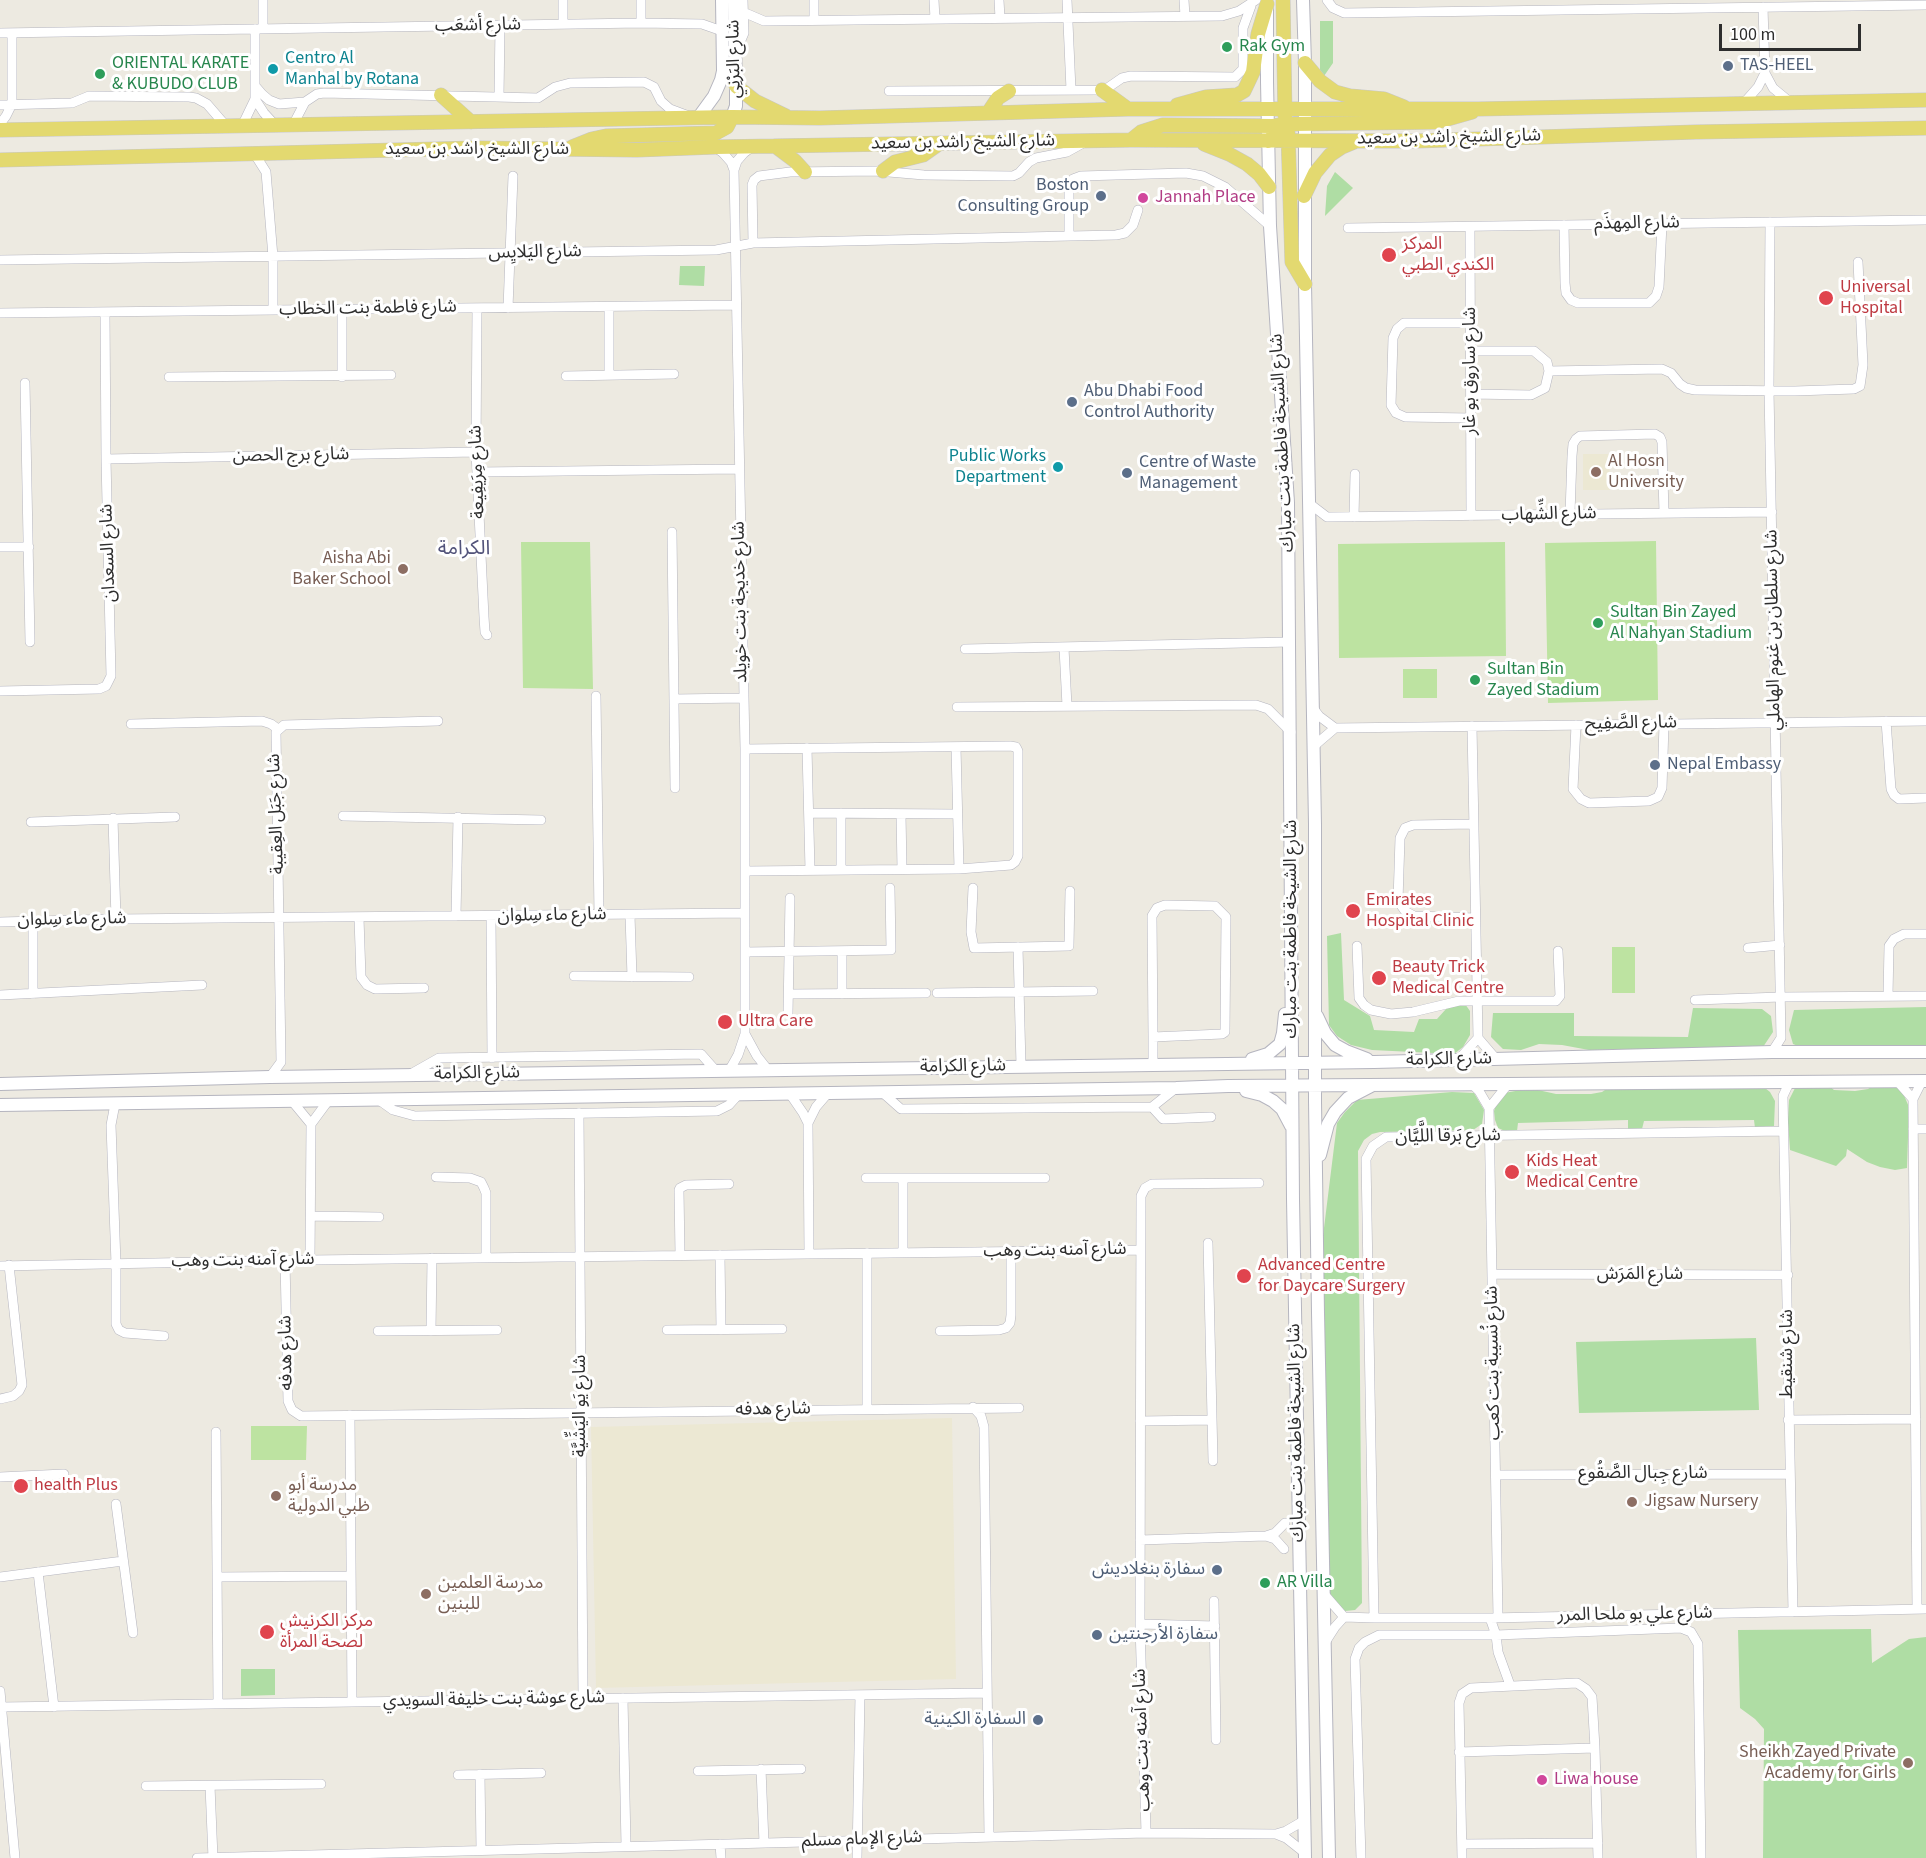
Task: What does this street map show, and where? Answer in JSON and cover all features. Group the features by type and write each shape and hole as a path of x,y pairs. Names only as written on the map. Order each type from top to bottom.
{"main road":[{"name":"شارع البَرْنِي","path":"696,118 714,96 723,71 722,0"},
{"name":"شارع البَرْنِي","path":"732,117 736,106 734,0"},
{"path":"1283,0 1284,109 1287,128 1292,262 1305,284"},
{"name":"شارع الشيخة فاطمة بنت مبارك","path":"1303,0 1305,284 1314,746 1316,1170 1329,1858"},
{"path":"1168,109 1196,99 1237,96 1244,91 1253,72 1261,2"},
{"name":"شارع الشيخة فاطمة بنت مبارك","path":"1261,2 1268,109 1270,226 1288,503 1292,1086 1305,1856"},
{"path":"1305,63 1320,81 1335,92 1350,96 1384,99 1408,109"},
{"path":"736,86 761,105 790,118"},
{"path":"1102,90 1128,109"},
{"path":"988,113 998,98 1009,91"},
{"path":"441,96 471,122"},
{"name":"شارع الشيخ راشد بن سعيد","path":"0,130 732,117 790,118 1128,109 1478,109 1926,100"},
{"path":"1268,109 1287,128 1304,140"},
{"path":"1287,128 1305,109"},
{"path":"1131,140 1141,132 1163,125 1287,128 1305,123 1437,122 1478,109"},
{"path":"568,149 606,136 716,133 727,127 732,117"},
{"name":"شارع الشيخ راشد بن سعيد","path":"0,160 476,148 637,150 1087,140 1268,141 1287,128"},
{"name":"شارع الشيخ راشد بن سعيد","path":"1304,140 1416,141 1706,132 1926,129"},
{"path":"1304,196 1315,173 1330,155 1360,140"},
{"path":"1196,141 1247,164 1269,187"},
{"path":"884,171 895,162 923,155 940,143"},
{"path":"775,146 805,172"},
{"path":"1240,1063 1268,1054 1276,1048 1282,1039 1285,1013 1291,999"},
{"path":"1315,1013 1325,1033 1335,1045 1374,1062"},
{"name":"شارع الكرامة","path":"0,1084 270,1077 1374,1062 1772,1052 1926,1052"},
{"name":"شارع الكرامة","path":"0,1105 1228,1086 1790,1081 1898,1083 1924,1081"},
{"path":"1316,1170 1328,1124 1335,1112 1348,1098 1373,1085"},
{"path":"1228,1086 1262,1095 1273,1101 1286,1114 1293,1130"}],"street":[{"path":"242,126 255,99 263,0"},
{"path":"563,0 563,24"},
{"path":"641,0 641,23"},
{"path":"735,46 741,40 744,30 743,0"},
{"path":"814,0 814,20"},
{"path":"934,0 935,19"},
{"path":"999,0 1000,18"},
{"path":"1066,0 1071,90"},
{"path":"1184,0 1185,16"},
{"path":"1327,0 1334,8 1344,13 1580,5 1763,7 1926,5"},
{"path":"1222,16 1261,2"},
{"path":"889,91 1102,90 1122,78 1131,76 1235,77 1243,69 1246,14 1261,2"},
{"path":"1763,7 1766,73 1773,88 1792,103"},
{"path":"743,12 764,21"},
{"name":"شارع أشعَب","path":"702,24 723,16"},
{"path":"744,30 764,21 1185,16 1232,18 1244,28"},
{"name":"شارع أشعَب","path":"0,33 641,23 702,24 722,31"},
{"path":"499,97 500,26"},
{"path":"0,124 12,104 12,33"},
{"path":"1743,104 1754,93 1766,73"},
{"path":"293,125 305,102 310,97 324,93 538,98 555,87 570,83 644,82 654,87 670,109 696,118"},
{"path":"256,87 270,100 279,104 305,102"},
{"path":"0,105 72,103 89,96 189,97 207,104 226,126"},
{"path":"255,99 275,125"},
{"path":"753,243 752,185 754,180 762,175 884,171 932,176 1016,175 1036,158 1067,152 1087,140"},
{"path":"734,170 737,161 753,146"},
{"path":"715,147 731,162 734,170"},
{"path":"254,153 266,172 273,257 273,310"},
{"path":"266,172 280,153"},
{"name":"شارع خديجة بنت خويلد","path":"722,1071 738,1054 745,1034 745,748 734,170"},
{"path":"1069,236 1069,187 1073,179 1081,176 1186,174 1203,176 1225,188 1270,226"},
{"path":"508,308 513,176"},
{"name":"شارع اليَلايِس","path":"0,260 716,250 753,243 1112,235 1130,229 1136,220 1138,210"},
{"name":"شارع المِهذَم","path":"1348,228 1926,220"},
{"name":"شارع سلطان بن غنوم الهاملي","path":"1770,222 1769,390 1781,1038"},
{"path":"1564,225 1565,283 1566,293 1571,300 1578,303 1649,303 1656,296 1659,287 1662,224"},
{"name":"شارع ساروق بو غار","path":"1470,226 1471,516"},
{"path":"1549,371 1662,369 1671,373 1686,388 1695,390 1854,389 1860,386 1863,365 1858,262"},
{"name":"شارع فاطمة بنت الخطاب","path":"0,313 736,305"},
{"path":"609,307 609,375"},
{"name":"شارع مِرَيفِيعة","path":"477,308 476,453 484,617 487,635"},
{"path":"342,309 342,377"},
{"name":"شارع السعدان","path":"0,690 99,689 106,686 111,676 105,312"},
{"path":"1471,323 1404,323 1397,329 1393,338 1391,405 1396,413 1405,417 1471,418"},
{"path":"1470,351 1534,351 1547,362 1549,371 1545,388 1532,395 1471,394"},
{"path":"566,376 674,374"},
{"path":"169,377 391,375"},
{"path":"25,382 30,642"},
{"path":"1570,514 1572,456 1576,439 1580,436 1655,434 1662,442 1664,513"},
{"name":"شارع برج الحصن","path":"106,459 476,453"},
{"path":"478,472 738,469"},
{"path":"1354,474 1354,517"},
{"path":"1310,504 1327,517 1310,532"},
{"name":"شارع الشِّهاب","path":"1327,517 1772,512"},
{"path":"672,532 675,788"},
{"path":"0,547 28,547"},
{"path":"965,649 1290,642"},
{"path":"1064,648 1067,706"},
{"path":"596,696 599,915"},
{"path":"674,699 744,698"},
{"path":"957,707 1256,705 1268,709 1291,732"},
{"path":"1313,708 1335,728 1314,746"},
{"name":"شارع جَبَل العِقيبة","path":"281,1062 280,917 274,736 284,725 438,721"},
{"path":"1886,721 1891,789 1894,795 1899,799 1926,798"},
{"name":"شارع الصَّفِيح","path":"1335,728 1926,721"},
{"path":"131,724 262,722 278,729"},
{"path":"1576,725 1573,789 1581,799 1589,803 1649,801 1658,797 1662,788 1664,724"},
{"path":"1472,726 1478,1038 1496,1059"},
{"path":"745,748 1010,746 1016,747 1018,751 1018,856 1016,862 1011,865 959,869 746,870"},
{"path":"956,747 959,869"},
{"path":"807,748 810,870"},
{"path":"808,813 956,814"},
{"path":"841,813 841,870"},
{"path":"901,814 902,868"},
{"path":"343,816 541,820"},
{"path":"31,822 175,817"},
{"path":"456,916 458,817"},
{"path":"113,818 116,919"},
{"path":"1473,824 1413,825 1405,828 1400,838 1398,901 1405,911 1414,916 1475,918"},
{"path":"745,952 891,950 890,888"},
{"path":"973,888 971,932 975,948 1069,946 1070,891"},
{"path":"788,1014 790,898"},
{"path":"1152,1037 1225,1032 1226,916 1215,906 1165,905 1157,908 1152,916 1152,1037 1153,1065"},
{"name":"شارع ماء سِلوان","path":"0,922 745,913"},
{"path":"630,915 632,976"},
{"path":"492,917 492,1058"},
{"path":"360,918 361,977 367,985 375,989 424,988"},
{"path":"33,922 33,994"},
{"path":"1888,996 1889,946 1894,939 1904,934 1926,934"},
{"path":"1748,948 1780,945"},
{"path":"1357,946 1359,998 1371,1010 1391,1014 1413,1012 1459,1001 1556,1001 1560,996 1558,951"},
{"path":"1018,947 1021,1066"},
{"path":"842,951 842,994"},
{"path":"574,976 690,977"},
{"path":"0,995 202,985"},
{"path":"937,993 1093,991"},
{"path":"789,994 926,993"},
{"path":"1695,1000 1926,996"},
{"path":"745,1034 768,1070"},
{"path":"1459,1059 1478,1038"},
{"path":"1772,1052 1781,1038 1793,1052"},
{"path":"409,1075 439,1058 701,1054 722,1071"},
{"path":"270,1077 281,1062 297,1077"},
{"name":"شارع شنقيط","path":"1790,1081 1783,1096 1783,1131 1788,1275 1788,1420 1793,1612"},
{"path":"1922,1609 1921,1471 1916,1419 1913,1099 1924,1081"},
{"path":"1772,1082 1783,1096"},
{"path":"1472,1084 1489,1108 1509,1083"},
{"path":"1898,1083 1913,1099"},
{"path":"883,1093 901,1109 1152,1107 1176,1088"},
{"path":"808,1123 816,1107 828,1093"},
{"path":"790,1094 808,1123 809,1254"},
{"path":"379,1100 393,1110 415,1116 717,1111 729,1105 738,1095"},
{"path":"292,1101 311,1124"},
{"path":"310,1260 311,1124 328,1101"},
{"path":"115,1104 111,1125 116,1324 125,1334 164,1336"},
{"path":"1152,1107 1163,1119 1211,1117"},
{"name":"شارع نُسيبة بنت كعب","path":"1489,1108 1496,1475 1494,1618 1498,1652 1510,1685"},
{"name":"شارع يَو اليَشِّيَّة","path":"579,1113 583,1699"},
{"path":"1913,1129 1926,1128"},
{"name":"شارع بَرقا اللَّيَّان","path":"1374,1618 1366,1159 1373,1146 1386,1137 1783,1131"},
{"path":"436,1177 470,1178 481,1182 486,1193 486,1258"},
{"path":"866,1178 1045,1178"},
{"path":"903,1179 903,1253"},
{"path":"1140,1250 1141,1196 1145,1188 1152,1184 1259,1183"},
{"path":"680,1255 680,1188 686,1185 729,1184"},
{"path":"311,1216 380,1217"},
{"path":"1208,1242 1213,1461"},
{"name":"شارع آمنه بنت وهب","path":"4,1265 1140,1250 1140,1624 1146,1833"},
{"path":"939,1331 1006,1328 1011,1316 1011,1251"},
{"path":"867,1253 867,1409"},
{"path":"720,1255 721,1330"},
{"path":"431,1331 432,1258"},
{"name":"شارع هدفه","path":"285,1260 288,1401 292,1410 301,1416 1019,1408"},
{"path":"0,1399 14,1396 22,1385 4,1265"},
{"path":"1914,1268 1926,1268"},
{"name":"شارع المَرَش","path":"1492,1274 1788,1275"},
{"path":"667,1330 782,1329"},
{"path":"378,1331 497,1330"},
{"path":"973,1407 981,1416 984,1427 989,1837"},
{"path":"1916,1407 1926,1407"},
{"path":"350,1415 352,1702"},
{"path":"1788,1420 1916,1419"},
{"path":"1140,1421 1212,1420"},
{"path":"216,1432 218,1704"},
{"path":"0,1476 64,1474"},
{"name":"شارع جِبال الصَّقُوع","path":"1496,1475 1790,1474"},
{"path":"116,1504 133,1633"},
{"path":"1140,1540 1266,1536 1275,1533 1285,1523"},
{"path":"1266,1536 1275,1539 1284,1549"},
{"path":"0,1577 123,1561"},
{"path":"38,1572 54,1707"},
{"path":"217,1577 351,1576"},
{"path":"1323,1592 1344,1617 1330,1632 1324,1644"},
{"path":"1214,1601 1216,1740"},
{"name":"شارع علي بو ملحا المرر","path":"1344,1617 1494,1618 1922,1609"},
{"path":"1140,1624 1215,1626"},
{"path":"1361,1858 1355,1659 1359,1648 1365,1641 1379,1635 1496,1635 1681,1628 1695,1636 1698,1644 1701,1858"},
{"path":"1462,1858 1458,1703 1462,1694 1471,1688 1577,1683 1592,1696 1598,1858"},
{"path":"0,1692 15,1858"},
{"name":"شارع عوشة بنت خليفة السويدي","path":"2,1707 987,1693"},
{"path":"857,1858 860,1695"},
{"path":"623,1698 626,1846"},
{"path":"1459,1752 1595,1748"},
{"path":"761,1769 764,1843"},
{"path":"698,1771 801,1769"},
{"path":"458,1775 541,1773"},
{"path":"480,1774 481,1850"},
{"path":"146,1786 321,1784"},
{"path":"210,1786 213,1858"},
{"name":"شارع الإمام مسلم","path":"197,1858 395,1855 481,1850 523,1854 626,1846 1146,1833 1276,1834 1305,1820"},
{"path":"1276,1834 1286,1838 1305,1856"},
{"path":"1462,1844 1598,1843"},
{"path":"720,1844 721,1858"}],"shaded area":[{"name":"Al Hosn University","path":"1583,454 1609,454 1610,490 1583,490"},
{"path":"952,1418 956,1679 596,1688 591,1427"}],"green space":[{"path":"1320,21 1333,21 1333,63 1324,76 1320,73"},
{"path":"1335,172 1353,188 1325,216 1327,186"},
{"path":"680,266 705,266 704,286 679,285"},
{"path":"1656,541 1658,700 1548,703 1545,543"},
{"path":"521,542 590,542 593,689 523,688"},
{"path":"1505,542 1506,656 1339,658 1338,544"},
{"path":"1403,669 1437,669 1437,698 1403,698"},
{"path":"1341,933 1344,1000 1370,1016 1374,1030 1414,1032 1419,1019 1437,1019 1453,1005 1465,1004 1470,1011 1470,1035 1463,1047 1454,1054 1372,1050 1351,1045 1337,1036 1329,1025 1327,936"},
{"path":"1612,947 1635,947 1635,993 1612,993"},
{"path":"1926,1007 1926,1048 1803,1048 1793,1044 1789,1030 1794,1010"},
{"path":"1693,1008 1762,1009 1771,1016 1773,1032 1763,1047 1589,1050 1539,1044 1521,1050 1503,1049 1491,1037 1493,1013 1574,1013 1574,1036 1688,1037"},
{"path":"1828,1085 1834,1090 1855,1091 1868,1089 1874,1085 1898,1087 1909,1107 1907,1168 1895,1170 1880,1167 1867,1162 1847,1149 1846,1156 1836,1166 1790,1150 1789,1100 1795,1088"},
{"path":"1608,1088 1765,1088 1775,1101 1774,1126 1755,1128 1754,1120 1644,1121 1642,1129 1628,1129 1628,1120 1518,1123 1517,1131 1505,1131 1498,1128 1495,1120 1494,1111 1498,1100 1504,1093 1538,1090 1556,1094 1591,1094"},
{"path":"1452,1092 1474,1093 1484,1110 1482,1124 1473,1130 1380,1132 1364,1140 1358,1151 1362,1603 1355,1610 1345,1611 1334,1604 1326,1594 1323,1236 1337,1123 1357,1100"},
{"path":"1756,1338 1759,1410 1579,1413 1576,1342"},
{"path":"251,1426 307,1426 306,1460 251,1460"},
{"path":"1871,1629 1872,1663 1909,1639 1926,1637 1926,1858 1763,1858 1764,1729 1740,1708 1738,1630"},
{"path":"241,1669 275,1669 275,1695 241,1696"}],"place":[{"name":"Rak Gym","path":"1227,47"},
{"name":"TAS-HEEL","path":"1728,66"},
{"name":"Centro Al Manhal by Rotana","path":"273,69"},
{"name":"ORIENTAL KARATE & KUBUDO CLUB","path":"100,74"},
{"name":"Boston Consulting Group","path":"1101,196"},
{"name":"Jannah Place","path":"1143,198"},
{"name":"المركز الكندي الطبي","path":"1389,255"},
{"name":"Universal Hospital","path":"1826,298"},
{"name":"Abu Dhabi Food Control Authority","path":"1072,402"},
{"name":"Public Works Department","path":"1058,467"},
{"name":"Al Hosn University","path":"1596,472"},
{"name":"Centre of Waste Management","path":"1127,473"},
{"name":"Aisha Abi Baker School","path":"403,569"},
{"name":"Sultan Bin Zayed Al Nahyan Stadium","path":"1598,623"},
{"name":"Sultan Bin Zayed Stadium","path":"1475,680"},
{"name":"Nepal Embassy","path":"1655,765"},
{"name":"Emirates Hospital Clinic","path":"1353,911"},
{"name":"Beauty Trick Medical Centre","path":"1379,978"},
{"name":"Ultra Care","path":"725,1022"},
{"name":"Kids Heat Medical Centre","path":"1512,1172"},
{"name":"Advanced Centre for Daycare Surgery","path":"1244,1276"},
{"name":"health Plus","path":"21,1486"},
{"name":"مدرسة أبو ظبي الدولية","path":"276,1496"},
{"name":"Jigsaw Nursery","path":"1632,1502"},
{"name":"سفارة بنغلاديش","path":"1217,1570"},
{"name":"AR Villa","path":"1265,1583"},
{"name":"مدرسة العلمين للبنين","path":"426,1594"},
{"name":"مركز الكرنيش لصحة المرأة","path":"267,1632"},
{"name":"سفارة الأرجنتين","path":"1097,1635"},
{"name":"السفارة الكينية","path":"1038,1720"},
{"name":"Sheikh Zayed Private Academy for Girls","path":"1908,1763"},
{"name":"Liwa house","path":"1542,1780"}],"district":[{"name":"الكرامة","path":"464,550"}]}
